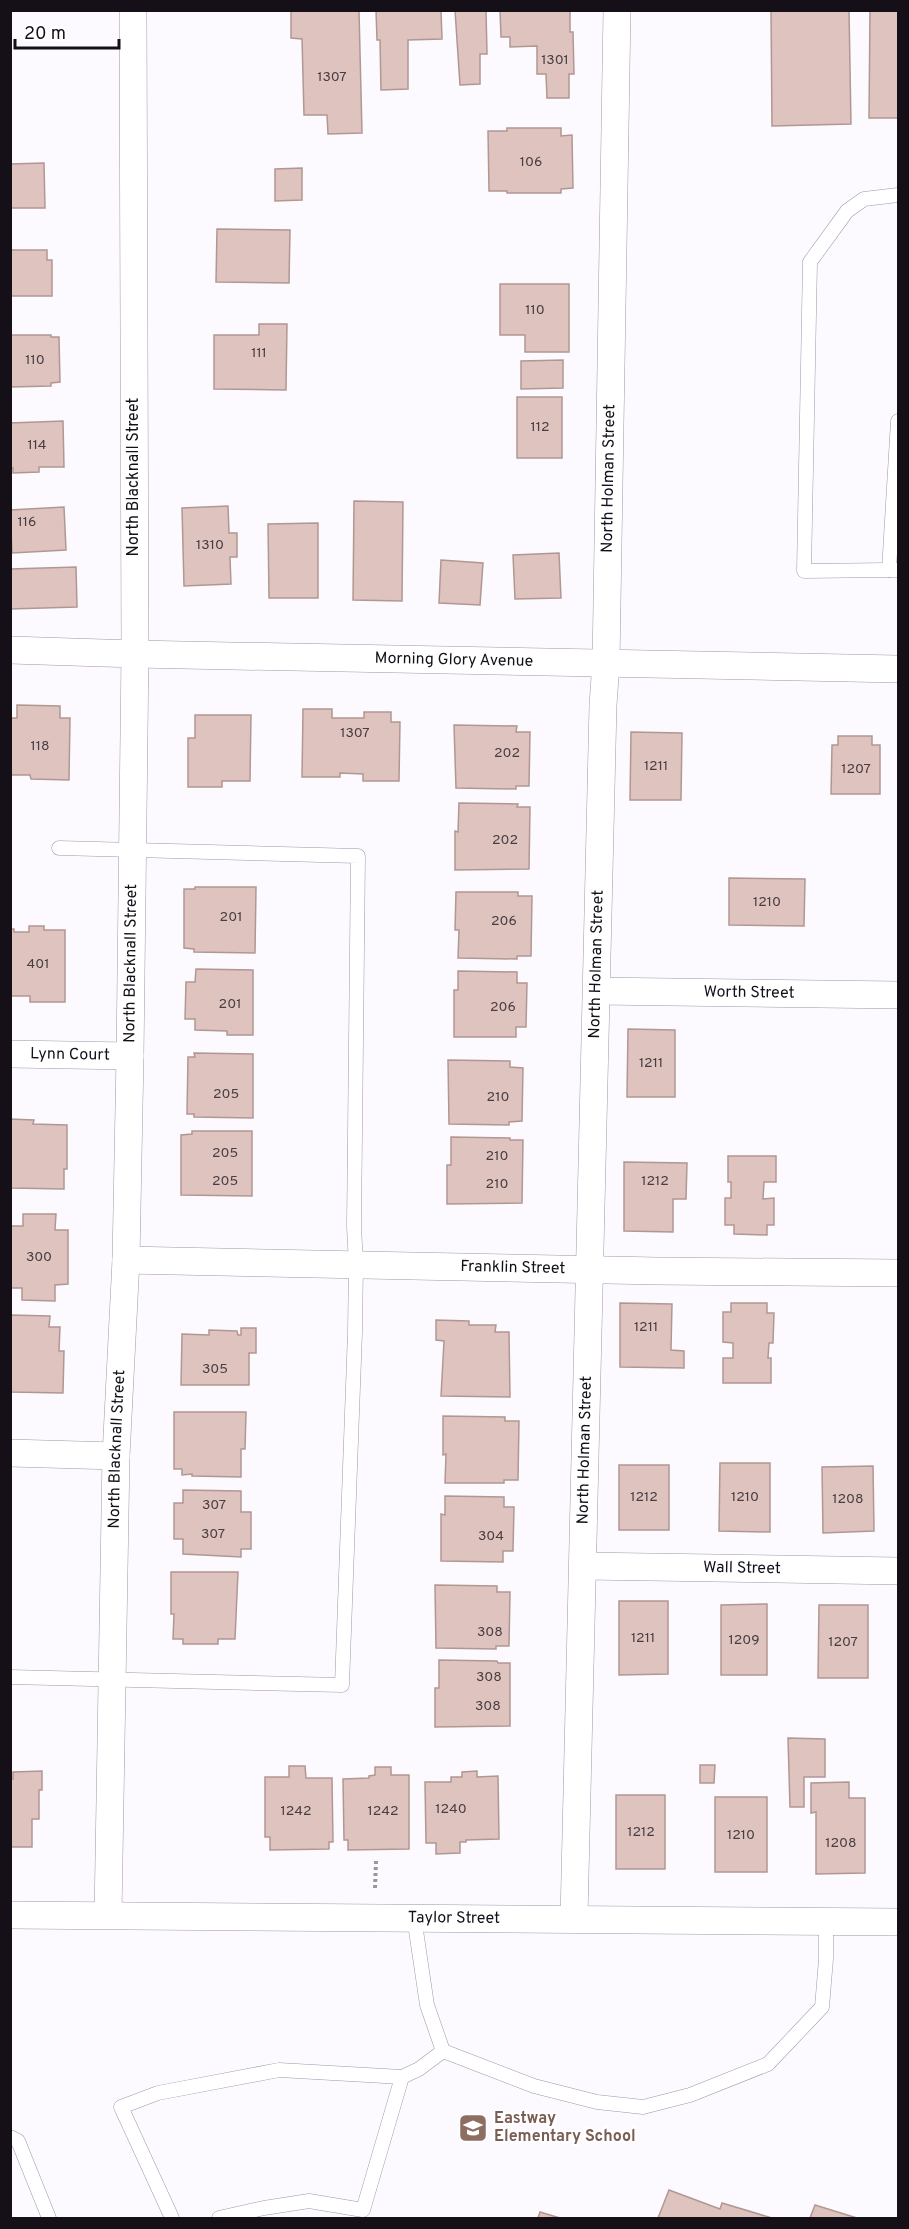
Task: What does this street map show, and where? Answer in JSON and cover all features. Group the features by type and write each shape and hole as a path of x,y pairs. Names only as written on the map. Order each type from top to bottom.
{"street":[{"name":"North Blacknall Street","path":"108,1916 116,1456 126,1260 130,1056 135,654 133,10"},
{"name":"North Holman Street","path":"574,1918 603,705 606,663 617,10"},
{"name":"Morning Glory Avenue","path":"10,650 898,669"},
{"name":"Worth Street","path":"597,991 898,995"},
{"name":"Lynn Court","path":"10,1054 130,1056"},
{"name":"Franklin Street","path":"126,1260 898,1273"},
{"path":"10,1453 116,1456"},
{"name":"Wall Street","path":"584,1566 898,1571"},
{"name":"Taylor Street","path":"10,1915 898,1922"}],"lane":[{"path":"898,195 864,199 847,210 810,262 804,571 894,570 898,421"},
{"path":"10,1677 342,1685 356,1264 354,1227 358,856 132,848 59,848"},
{"path":"414,1917 427,2005 443,2050 534,2086 597,2102 643,2107 690,2095 768,2064 822,2007 826,1921"},
{"path":"172,2218 121,2107 158,2093 279,2070 402,2077 419,2069 443,2050"},
{"path":"219,2218 309,2201 361,2214 402,2077"},
{"path":"10,2137 18,2141 49,2218"}],"path":[{"path":"375,1897 376,1861"}],"building":[{"path":"291,10 359,11 362,133 328,134 327,115 304,115 302,39 291,38"},
{"path":"376,10 441,10 442,39 408,40 408,89 381,90 380,40 377,40"},
{"path":"455,10 486,10 487,54 480,54 480,84 460,85"},
{"path":"500,10 570,10 574,74 569,74 569,98 547,98 546,74 537,74 537,46 510,47 510,37 501,37"},
{"path":"771,10 849,10 851,124 772,126"},
{"path":"870,10 898,10 898,118 869,118"},
{"path":"507,128 561,128 561,136 572,135 573,188 561,189 561,193 489,191 488,131 507,131"},
{"path":"44,163 45,208 10,208 10,164"},
{"path":"302,168 302,200 275,201 275,169"},
{"path":"217,229 290,230 289,283 216,282"},
{"path":"10,250 47,250 47,260 52,260 52,296 10,296"},
{"path":"500,284 569,284 569,352 525,352 525,335 500,335"},
{"path":"259,324 287,324 286,390 214,389 214,335 259,335"},
{"path":"10,335 59,337 60,382 51,383 51,386 10,387"},
{"path":"563,360 563,388 521,389 521,361"},
{"path":"517,397 562,397 562,458 517,458"},
{"path":"63,421 64,467 39,467 39,472 13,473 13,468 10,468 10,423"},
{"path":"354,501 403,502 402,601 353,600"},
{"path":"228,506 229,533 237,533 237,557 230,557 231,584 184,586 182,508"},
{"path":"64,507 66,550 12,553 10,510"},
{"path":"318,523 318,598 269,598 268,524"},
{"path":"559,553 561,598 515,599 513,555"},
{"path":"441,560 483,563 480,605 439,603"},
{"path":"76,567 77,607 10,609 10,569"},
{"path":"17,705 60,706 60,718 70,718 69,780 31,779 30,775 10,775 10,718 17,718"},
{"path":"303,709 332,709 332,718 364,718 364,712 391,712 391,722 400,722 399,781 363,781 363,774 340,773 340,777 302,777"},
{"path":"195,715 251,715 250,781 222,781 222,787 188,787 188,738 195,738"},
{"path":"454,725 517,726 516,732 530,732 529,786 516,786 516,789 456,788"},
{"path":"631,732 682,733 681,800 630,800"},
{"path":"838,736 872,736 872,745 880,745 880,794 831,794 832,745 838,745"},
{"path":"459,803 518,804 517,807 530,807 529,869 455,870 455,831 458,832"},
{"path":"729,878 805,879 804,926 729,925"},
{"path":"195,887 256,887 255,953 194,952 194,949 184,948 184,889 195,889"},
{"path":"456,892 518,892 518,896 532,896 531,956 517,956 517,959 458,958 459,930 455,930"},
{"path":"29,926 44,926 44,930 65,930 65,1002 30,1002 30,996 10,996 10,929 14,929 14,932 29,932"},
{"path":"196,969 253,970 253,1035 227,1035 227,1031 195,1030 195,1019 185,1019 186,982 195,982"},
{"path":"458,971 517,972 517,983 527,983 526,1027 516,1027 516,1037 454,1037 454,990 458,990"},
{"path":"628,1029 675,1030 675,1097 627,1097"},
{"path":"194,1053 253,1054 253,1118 194,1117 194,1114 187,1114 188,1057 195,1057"},
{"path":"448,1060 510,1061 510,1067 523,1068 522,1121 509,1122 509,1125 449,1124"},
{"path":"10,1119 34,1120 33,1124 67,1125 67,1169 64,1169 64,1189 10,1188"},
{"path":"192,1131 252,1131 252,1196 181,1195 181,1135 192,1134"},
{"path":"451,1137 523,1140 522,1203 447,1204 447,1165 451,1165"},
{"path":"728,1156 776,1156 776,1182 764,1182 763,1199 774,1198 774,1225 767,1225 767,1235 734,1234 734,1225 725,1225 725,1198 731,1198 731,1182 728,1182"},
{"path":"624,1162 687,1163 686,1199 673,1199 673,1232 624,1231"},
{"path":"23,1214 56,1214 55,1230 68,1230 68,1284 55,1285 55,1301 22,1300 22,1288 10,1288 10,1226 23,1226"},
{"path":"620,1303 672,1304 671,1350 684,1351 684,1368 620,1367"},
{"path":"731,1303 767,1303 767,1313 774,1313 773,1343 769,1343 768,1358 771,1358 771,1383 723,1383 723,1358 733,1358 733,1343 723,1342 723,1312 731,1312"},
{"path":"10,1315 50,1316 49,1327 60,1327 59,1351 64,1351 63,1393 10,1392"},
{"path":"436,1320 469,1321 469,1325 496,1325 495,1332 509,1332 510,1397 441,1396 444,1341 436,1340"},
{"path":"241,1328 256,1328 256,1353 249,1353 249,1385 181,1385 182,1334 209,1335 209,1330 237,1331 238,1335 241,1335"},
{"path":"174,1412 246,1412 245,1449 241,1449 241,1477 182,1475 182,1469 174,1469"},
{"path":"443,1416 505,1417 505,1421 519,1421 518,1480 504,1480 504,1483 445,1483 446,1454 443,1455"},
{"path":"720,1463 770,1463 770,1532 719,1531"},
{"path":"619,1465 669,1465 669,1530 619,1530"},
{"path":"873,1466 874,1531 823,1533 822,1467"},
{"path":"183,1490 241,1491 241,1512 251,1512 251,1549 241,1549 241,1557 183,1554 183,1539 174,1539 174,1503 183,1503"},
{"path":"445,1496 504,1497 504,1507 514,1507 513,1551 503,1551 503,1562 441,1561 441,1514 445,1515"},
{"path":"171,1572 238,1572 235,1639 218,1639 218,1644 183,1644 183,1639 173,1639"},
{"path":"435,1585 497,1586 497,1592 510,1592 509,1646 496,1646 496,1649 436,1648"},
{"path":"619,1601 668,1601 668,1674 619,1675"},
{"path":"767,1604 767,1675 721,1675 721,1605"},
{"path":"819,1605 868,1605 868,1678 818,1678"},
{"path":"439,1660 510,1663 510,1726 435,1727 435,1688 439,1688"},
{"path":"788,1738 825,1739 825,1777 804,1777 804,1807 790,1807"},
{"path":"700,1765 715,1765 714,1783 700,1783"},
{"path":"289,1766 305,1766 306,1778 332,1778 333,1842 329,1842 329,1849 270,1850 270,1837 265,1837 265,1777 289,1777"},
{"path":"375,1767 391,1767 391,1775 409,1775 409,1849 348,1850 348,1840 344,1840 343,1779 369,1778 375,1775"},
{"path":"42,1771 42,1790 39,1790 39,1819 32,1819 32,1847 10,1847 10,1779 13,1779 13,1772"},
{"path":"477,1771 477,1777 498,1776 499,1839 466,1840 466,1842 460,1842 460,1853 436,1854 436,1843 426,1843 425,1782 451,1782 451,1777 462,1777 462,1772"},
{"path":"849,1782 849,1798 865,1798 865,1873 816,1874 816,1812 811,1813 811,1783"},
{"path":"616,1795 665,1795 665,1869 616,1869"},
{"path":"715,1797 767,1797 767,1872 715,1872"},
{"path":"669,2190 720,2209 722,2203 772,2218 658,2218"},
{"path":"815,2205 857,2218 810,2218"},
{"path":"540,2212 560,2218 538,2218"}],"place":[{"name":"Eastway Elementary School","path":"473,2128"}]}
